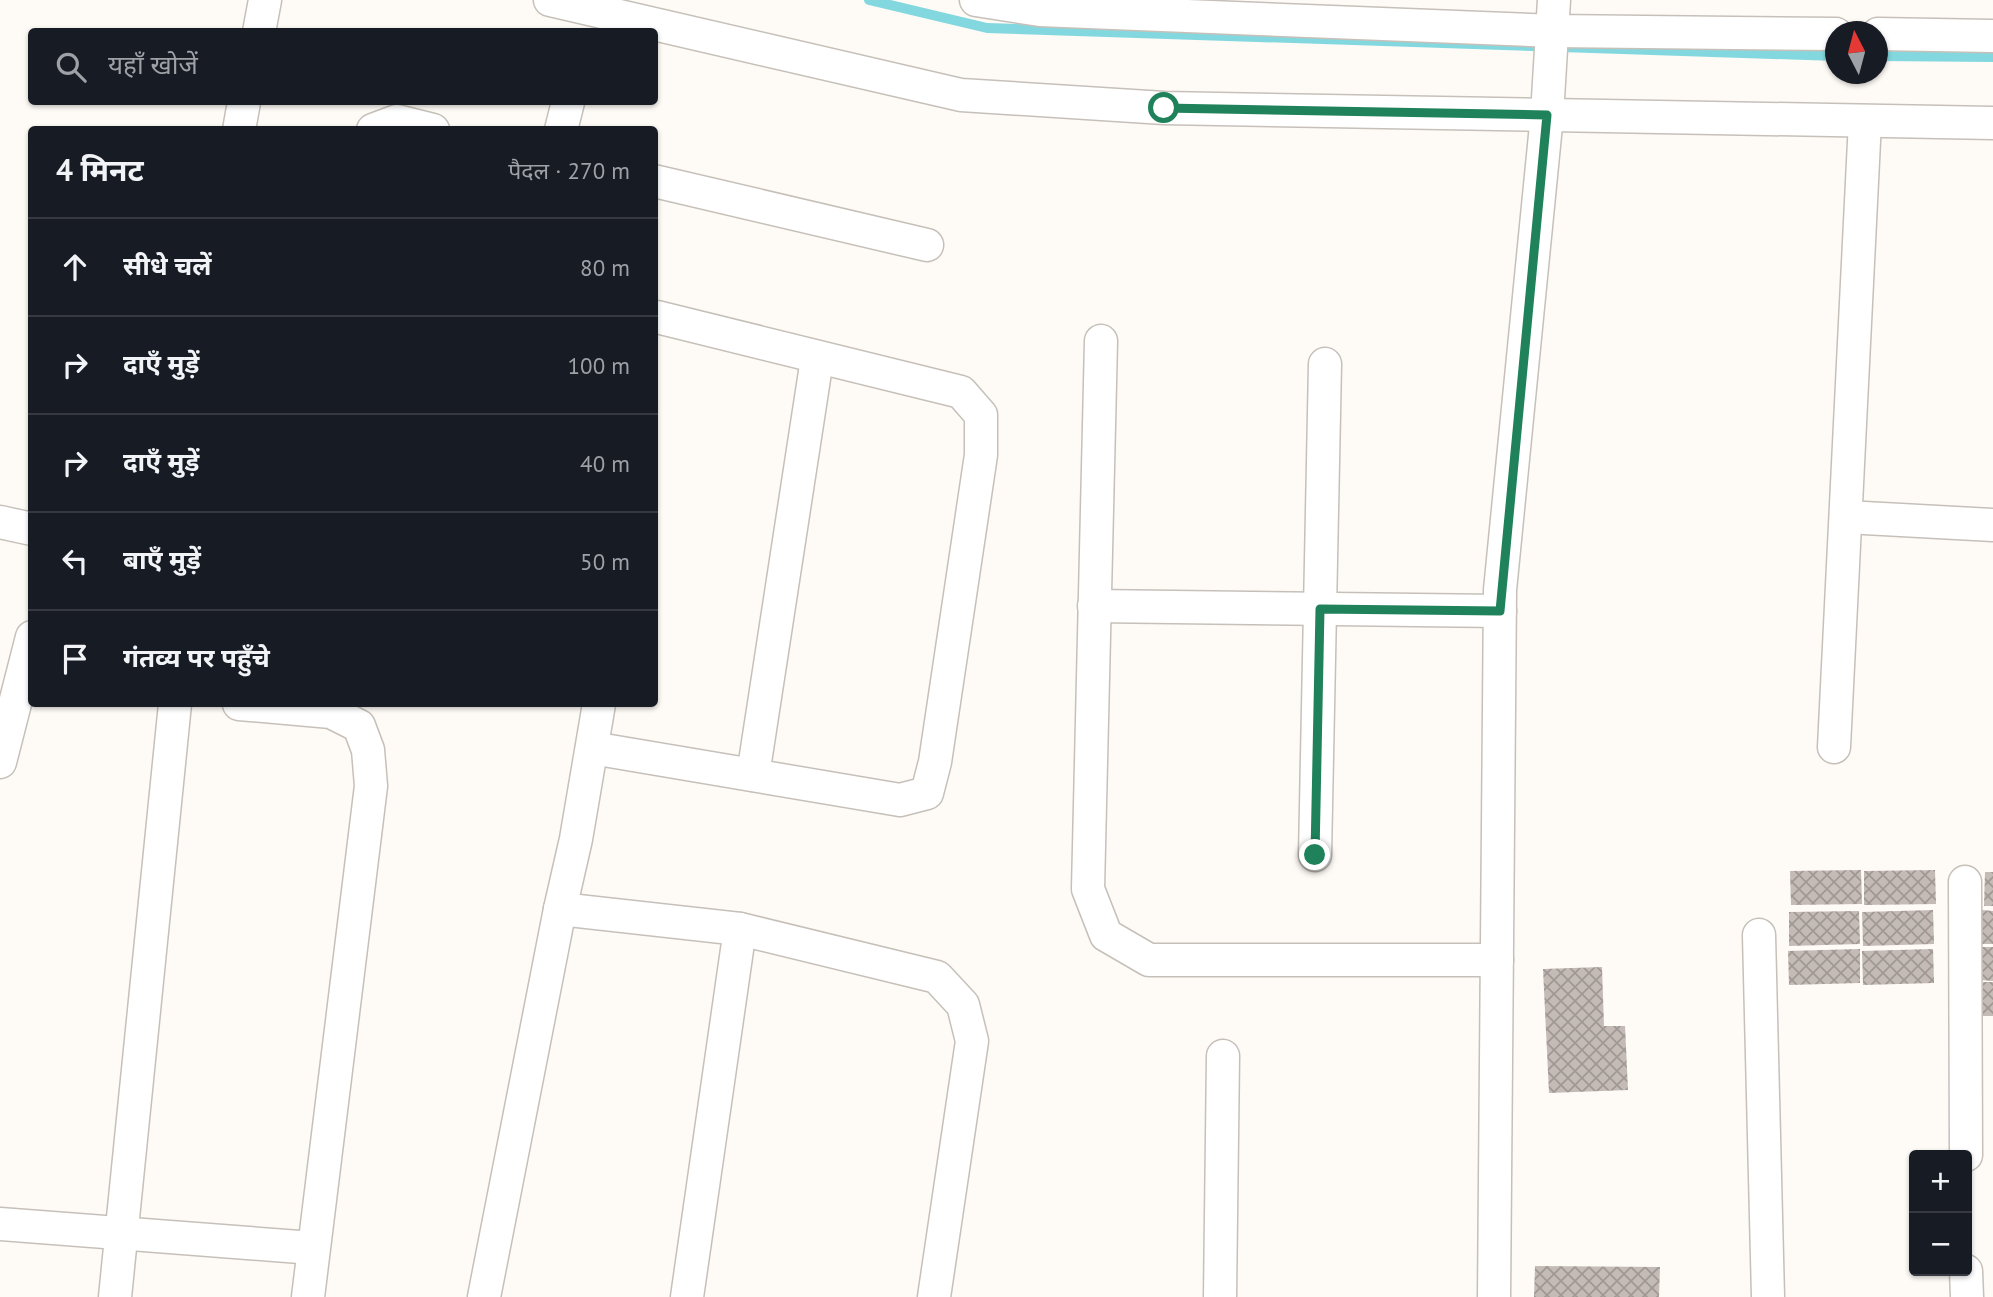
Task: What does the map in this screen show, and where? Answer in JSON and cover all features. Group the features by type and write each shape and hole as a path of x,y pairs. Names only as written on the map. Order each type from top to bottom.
{"street":[{"path":"260,28 265,0"},
{"path":"550,0 589,14 653,28"},
{"path":"976,0 1554,31 1825,34"},
{"path":"1494,1297 1500,611 1551,71 1554,0"},
{"path":"658,29 961,95 1164,108 1993,123"},
{"path":"1888,34 1993,36"},
{"path":"240,126 243,105"},
{"path":"562,126 567,105"},
{"path":"384,126 397,121 417,126"},
{"path":"1834,747 1865,121"},
{"path":"658,182 927,245"},
{"path":"592,748 900,800 928,793 937,749 981,455 981,415 961,392 658,324"},
{"path":"1101,341 1088,889 1106,936 1149,960 1497,960"},
{"path":"753,775 817,359"},
{"path":"1315,855 1325,364"},
{"path":"1846,517 1993,525"},
{"path":"0,522 28,528"},
{"path":"1094,606 1500,611"},
{"path":"0,762 26,684"},
{"path":"115,1297 175,707"},
{"path":"274,707 331,712 359,726 368,750 371,786 308,1297"},
{"path":"484,1297 576,839 599,707"},
{"path":"1965,882 1966,1150"},
{"path":"560,908 740,929 937,977 963,1005 972,1041 934,1297"},
{"path":"688,1297 740,929"},
{"path":"1759,935 1768,1297"},
{"path":"1220,1297 1223,1056"},
{"path":"0,1224 313,1248"},
{"path":"1966,1276 1967,1297"}],"building":[{"path":"1861,870 1862,904 1791,905 1790,871"},
{"path":"1935,870 1936,904 1864,905 1864,871"},
{"path":"1985,872 1993,872 1993,906 1984,906"},
{"path":"1933,910 1934,944 1863,946 1862,912"},
{"path":"1982,910 1993,911 1993,944 1981,944"},
{"path":"1859,911 1860,944 1789,946 1789,912"},
{"path":"1981,947 1993,947 1993,981 1980,980"},
{"path":"1860,949 1860,983 1789,985 1788,951"},
{"path":"1933,949 1934,983 1863,985 1862,951"},
{"path":"1602,967 1604,1026 1625,1026 1628,1090 1549,1093 1543,969"},
{"path":"1983,982 1993,982 1993,1016 1982,1016"},
{"path":"1535,1266 1660,1267 1659,1297 1534,1297"}],"waterway":[{"path":"869,0 987,28 1825,56"},
{"path":"1888,56 1993,57"}],"route":[{"path":"1164,108 1547,115 1500,611 1320,609 1315,855"}]}
